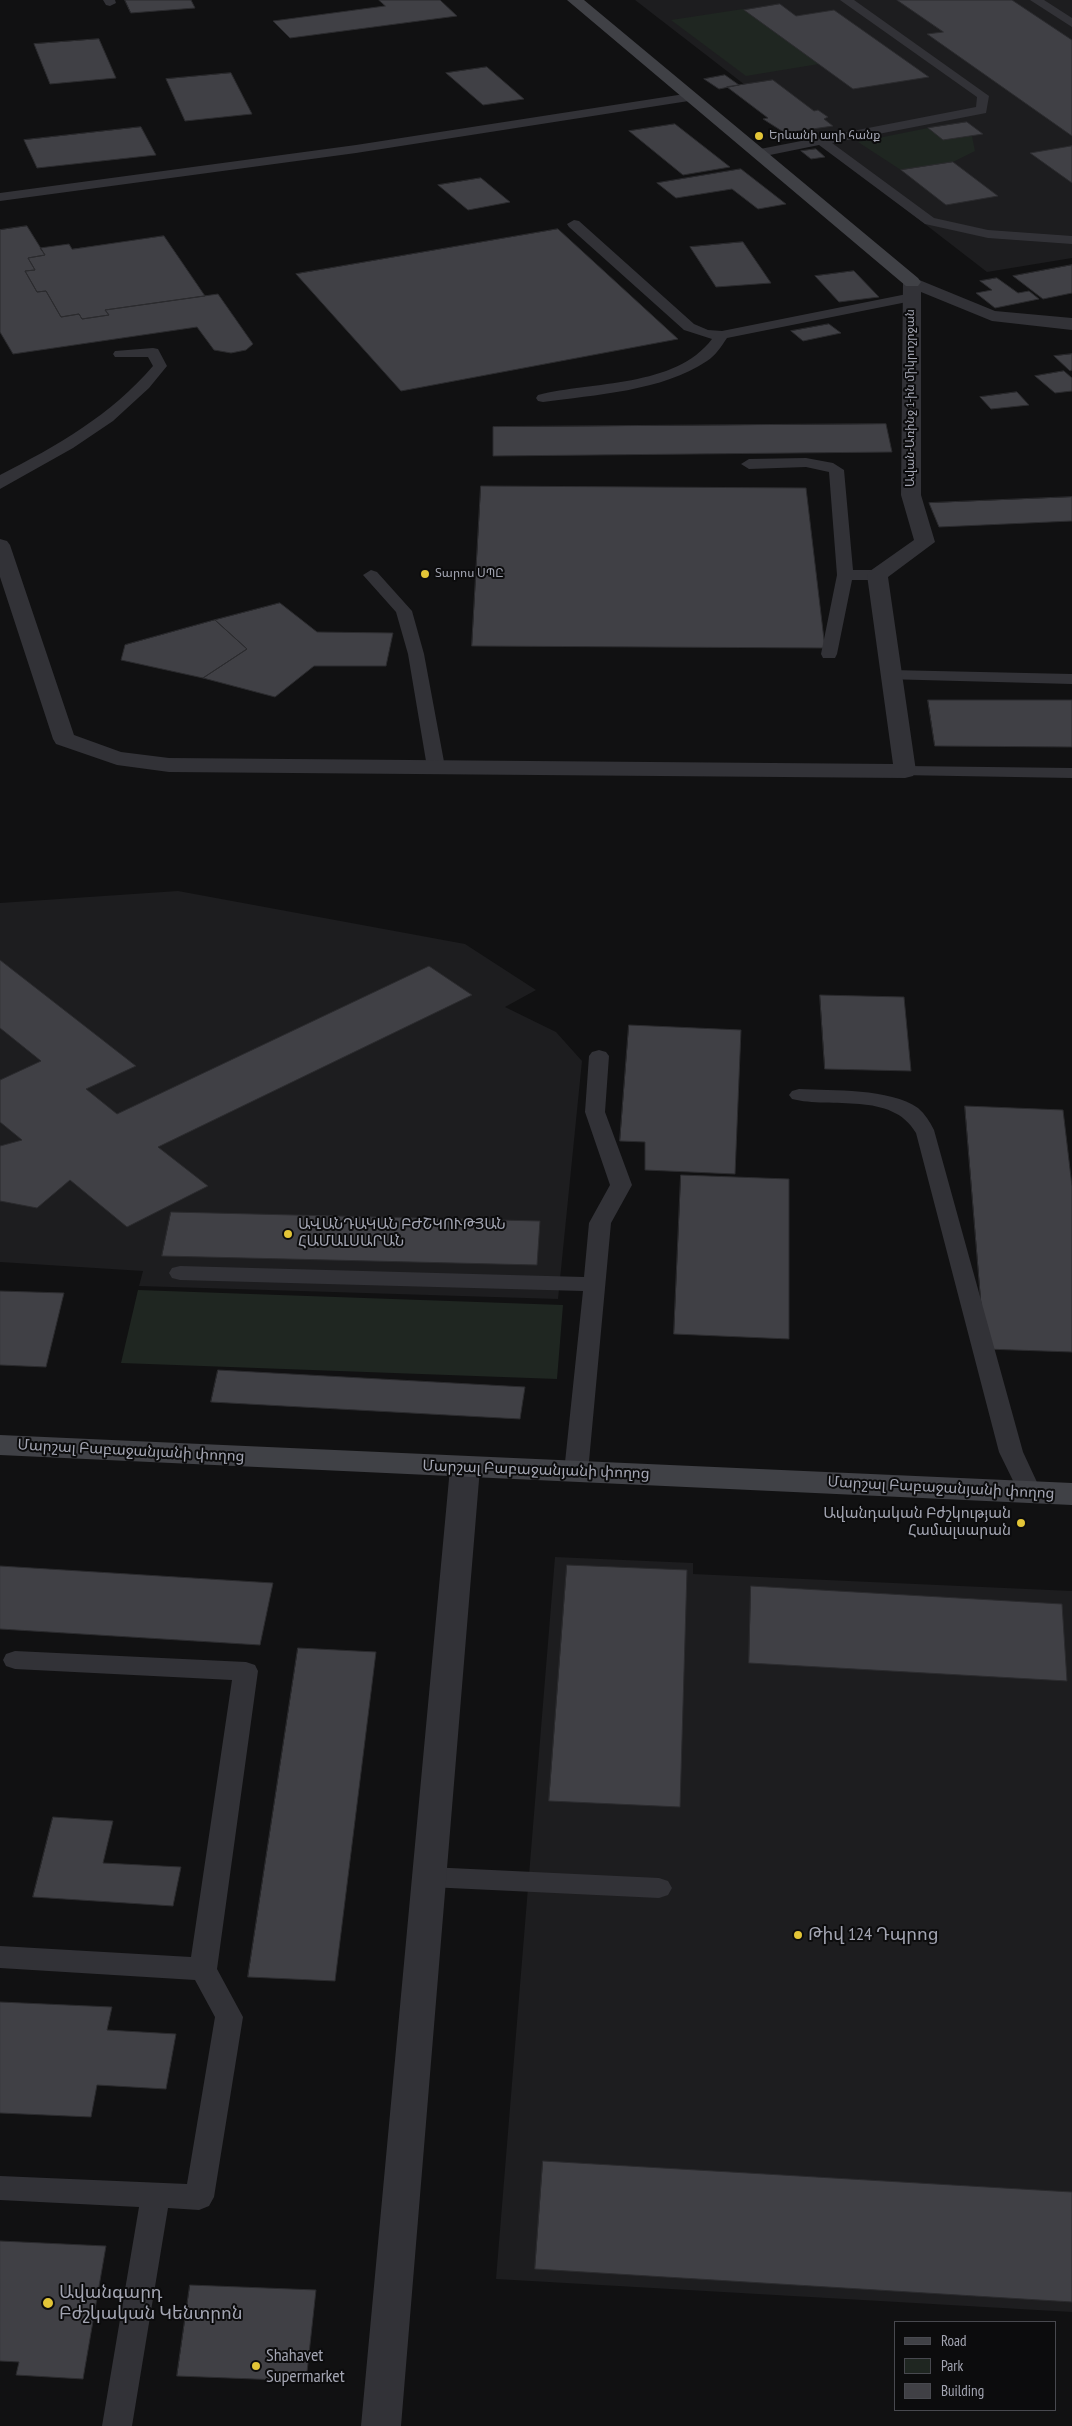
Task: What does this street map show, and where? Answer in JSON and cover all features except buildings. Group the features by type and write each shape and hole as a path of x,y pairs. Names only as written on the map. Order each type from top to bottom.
{"street":[{"path":"575,0 760,153 912,289 992,316 1072,324"},
{"name":"Ավան-Առինջ 1-ին միկրոշրջան","path":"877,575 925,542 910,495 912,289"},
{"path":"0,545 64,739 117,758 169,764 905,771 877,575"},
{"name":"Մարշալ Բաբաջանյանի փողոց","path":"0,1445 465,1468 1072,1494"},
{"path":"381,2426 465,1468"}],"lane":[{"path":"760,153 982,110 984,96 846,0"},
{"path":"1036,0 1072,23"},
{"path":"0,197 356,149 691,97"},
{"path":"823,142 930,222 988,234 1072,240"},
{"path":"574,224 689,327 706,334 722,335 912,289"},
{"path":"543,398 659,377 685,368 701,358 722,335"},
{"path":"0,484 3,480 79,437 123,406 145,386 160,366 153,352 120,354"},
{"path":"749,464 806,464 830,466 836,470 845,575 829,654"},
{"path":"371,574 404,611 416,654 436,768"},
{"path":"845,575 877,575"},
{"path":"890,675 1072,679"},
{"path":"905,771 1072,774"},
{"path":"576,1472 600,1222 621,1185 595,1112 599,1056"},
{"path":"799,1095 886,1103 907,1110 922,1127 929,1143 1011,1452 1030,1493"},
{"path":"180,1272 593,1284"},
{"path":"0,2188 199,2197 229,2017 203,1969 246,1671 15,1660"},
{"path":"429,1877 658,1888"},
{"path":"0,1957 203,1969"},
{"path":"117,2426 156,2195"}],"shaded area":[{"path":"635,0 1072,0 1072,258 987,272"},
{"path":"178,891 465,944 536,990 505,1007 556,1032 582,1061 558,1299 139,1286 143,1271 0,1262 0,903"},
{"name":"Թիվ 124 Դպրոց","path":"555,1557 693,1563 693,1574 1072,1591 1072,2312 496,2279"}],"green space":[{"path":"743,9 819,64 746,76 671,20"},
{"path":"928,128 943,140 972,136 975,151 953,162 901,170 858,142"},
{"path":"138,1290 563,1305 557,1379 121,1363"}],"place":[{"name":"Երևանի աղի հանք","path":"759,136"},
{"name":"Տարոս ՍՊԸ","path":"425,574"},
{"name":"ԱՎԱՆԴԱԿԱՆ ԲԺՇԿՈՒԹՅԱՆ ՀԱՄԱԼՍԱՐԱՆ","path":"288,1234"},
{"name":"Ավանդական Բժշկության Համալսարան","path":"1021,1523"},
{"name":"Թիվ 124 Դպրոց","path":"798,1935"},
{"name":"Ավանգարդ Բժշկական Կենտրոն","path":"48,2303"},
{"name":"Shahavet Supermarket","path":"256,2366"}]}
